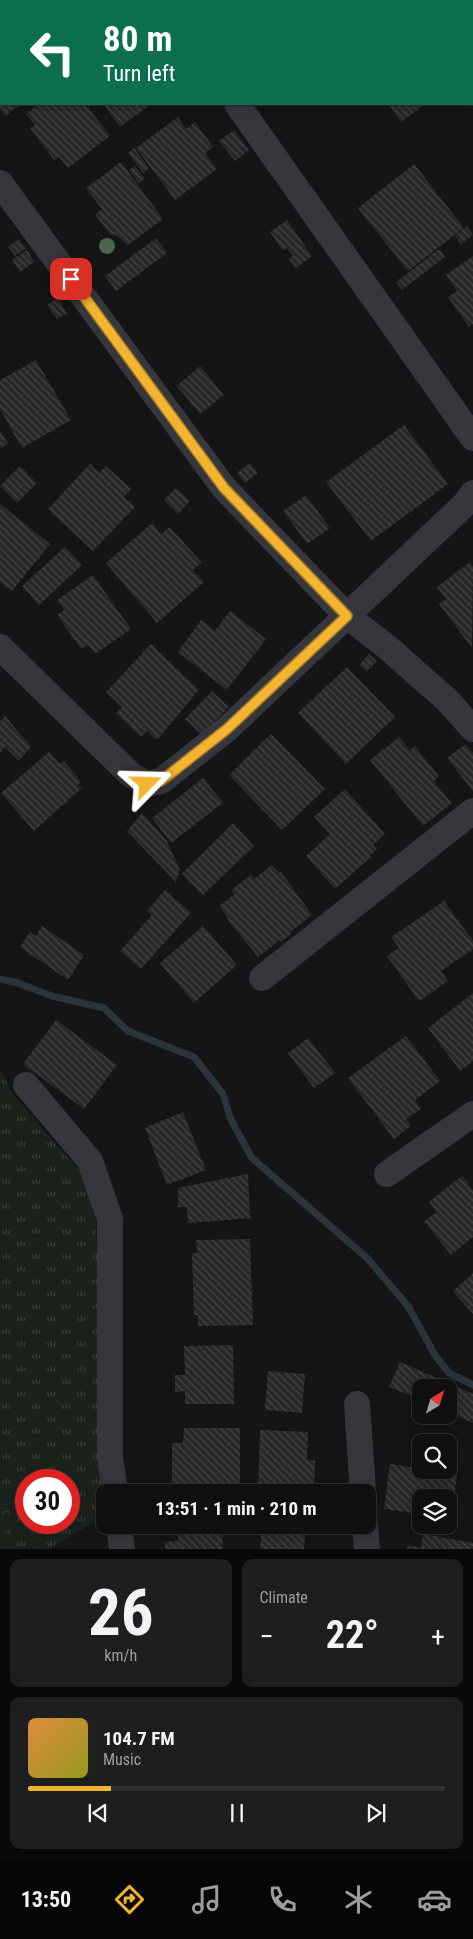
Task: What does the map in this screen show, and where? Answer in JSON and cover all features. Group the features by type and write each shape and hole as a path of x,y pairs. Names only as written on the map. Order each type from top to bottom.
{"street":[{"path":"238,105 473,438"},
{"path":"0,183 224,488 347,616 387,647 447,700 473,729"},
{"path":"0,647 131,776 147,784 161,781 227,729 464,505 473,493"},
{"path":"262,978 473,810"},
{"path":"26,1086 90,1161 110,1219 110,1457 114,1484"},
{"path":"387,1174 473,1114"},
{"path":"357,1404 362,1484"},
{"path":"120,1534 122,1549"},
{"path":"366,1534 367,1549"}],"green space":[{"path":"0,1069 13,1094 94,1188 109,1484 96,1484 96,1521 80,1530 80,1469 15,1469 15,1534 74,1534 48,1549 0,1549 0,1536 12,1525 11,1507 0,1502"},
{"path":"0,1502 11,1507 12,1525 0,1536"}],"building":[{"path":"0,105 20,105 5,116 0,109"},
{"path":"38,105 86,105 110,136 68,168 59,157 54,160 30,128 35,125 26,114"},
{"path":"104,105 150,105 120,127"},
{"path":"389,105 424,105 401,122"},
{"path":"178,117 186,129 195,122 213,147 205,153 217,169 175,200 136,148"},
{"path":"234,130 249,150 235,161 219,141"},
{"path":"134,148 149,168 143,173 128,153"},
{"path":"121,162 163,219 128,245 116,235 109,234 95,214 102,209 86,188"},
{"path":"414,164 464,228 408,271 358,208"},
{"path":"135,166 145,179 138,183 129,170"},
{"path":"287,220 312,256 296,268 289,259 293,256 287,248 283,251 270,232"},
{"path":"467,226 473,235 461,244 455,236"},
{"path":"156,238 167,253 116,291 105,276"},
{"path":"19,239 26,248 15,256 8,247"},
{"path":"439,249 445,257 402,290 396,282"},
{"path":"27,250 34,262 20,272 12,260"},
{"path":"473,256 473,324 469,327 448,297 457,291 446,275"},
{"path":"58,298 67,313 57,319 47,305"},
{"path":"36,360 71,420 22,448 0,409 0,380"},
{"path":"200,366 224,395 200,414 177,386"},
{"path":"404,425 448,484 371,541 326,482"},
{"path":"0,430 8,444 0,449"},
{"path":"250,463 258,473 245,483 237,473"},
{"path":"90,464 99,473 106,466 131,489 124,497 135,507 93,551 48,509"},
{"path":"20,466 37,483 17,503 0,486"},
{"path":"176,488 190,501 178,514 164,500"},
{"path":"306,495 330,528 307,544 283,511"},
{"path":"0,504 50,544 12,591 0,582"},
{"path":"152,523 161,534 170,527 202,563 193,570 204,582 157,623 106,563"},
{"path":"65,547 82,565 39,605 22,586"},
{"path":"470,562 473,567 472,648 439,604 446,599 437,587"},
{"path":"93,575 131,629 95,654 88,645 81,649 57,615 64,610 57,600"},
{"path":"230,611 266,639 227,690 178,652 201,620 215,631"},
{"path":"151,644 199,690 157,740 147,731 141,737 116,713 122,707 106,692"},
{"path":"369,654 377,661 367,671 359,665"},
{"path":"347,667 395,717 346,764 298,713"},
{"path":"212,691 229,707 202,735 185,719"},
{"path":"5,716 31,747 19,761 5,747 0,753 0,722"},
{"path":"271,734 325,789 282,830 229,775"},
{"path":"399,737 410,750 415,746 439,776 434,781 452,803 423,826 370,760"},
{"path":"465,744 473,753 473,791 447,758"},
{"path":"49,752 60,764 64,761 81,782 78,785 82,788 34,831 1,793"},
{"path":"203,778 223,803 171,843 152,818"},
{"path":"345,789 385,834 373,845 377,849 370,855 371,857 335,889 306,856 330,834 314,817"},
{"path":"142,813 167,841 180,870 176,882 127,831"},
{"path":"233,823 254,846 203,895 182,874"},
{"path":"272,865 279,873 281,872 312,915 290,932 291,934 281,942 280,940 258,957 227,919 219,906 235,894 231,890 251,875 254,879"},
{"path":"165,890 191,913 141,969 120,951 152,915 147,911"},
{"path":"444,901 473,941 473,949 441,971 448,981 419,1001 387,956 399,948 391,937"},
{"path":"42,926 84,955 68,980 20,947 30,932 36,936"},
{"path":"203,926 237,965 194,1003 160,963"},
{"path":"473,993 473,1061 460,1071 428,1028"},
{"path":"56,1020 117,1065 84,1109 23,1064"},
{"path":"406,1036 440,1081 415,1100 421,1109 406,1119 411,1126 394,1139 348,1078"},
{"path":"308,1038 335,1073 314,1088 288,1053"},
{"path":"183,1112 206,1170 167,1185 145,1128"},
{"path":"248,1174 250,1218 188,1223 187,1207 178,1207 178,1188"},
{"path":"462,1176 473,1190 473,1237 451,1255 424,1221 437,1212 429,1202"},
{"path":"250,1239 253,1325 198,1326 198,1315 194,1315 192,1253 197,1253 196,1240"},
{"path":"473,1273 473,1314 453,1291"},
{"path":"233,1345 234,1404 185,1404 185,1391 175,1392 175,1375 185,1375 184,1346"},
{"path":"400,1362 439,1379 412,1379 412,1396 389,1387"},
{"path":"268,1371 305,1374 302,1413 265,1410"},
{"path":"458,1387 473,1394 473,1423 458,1416"},
{"path":"184,1428 240,1428 240,1484 172,1484 172,1443 183,1443"},
{"path":"260,1430 308,1432 307,1460 315,1461 314,1484 258,1484"},
{"path":"390,1464 412,1467 412,1479 456,1479 455,1489 412,1489 412,1513 384,1509"},
{"path":"178,1534 222,1534 223,1549 165,1549 165,1542 178,1541"},
{"path":"261,1534 305,1534 304,1549 260,1549"},
{"path":"423,1534 473,1543 473,1549 407,1549 408,1545 421,1548"}],"waterway":[{"path":"0,979 15,982 52,996 104,1008 128,1031 194,1057 223,1094 231,1120 252,1158 367,1258 408,1306 436,1357 449,1373 473,1385"}],"route":[{"path":"71,279 224,488 347,616 227,729 161,781 147,784"}]}
